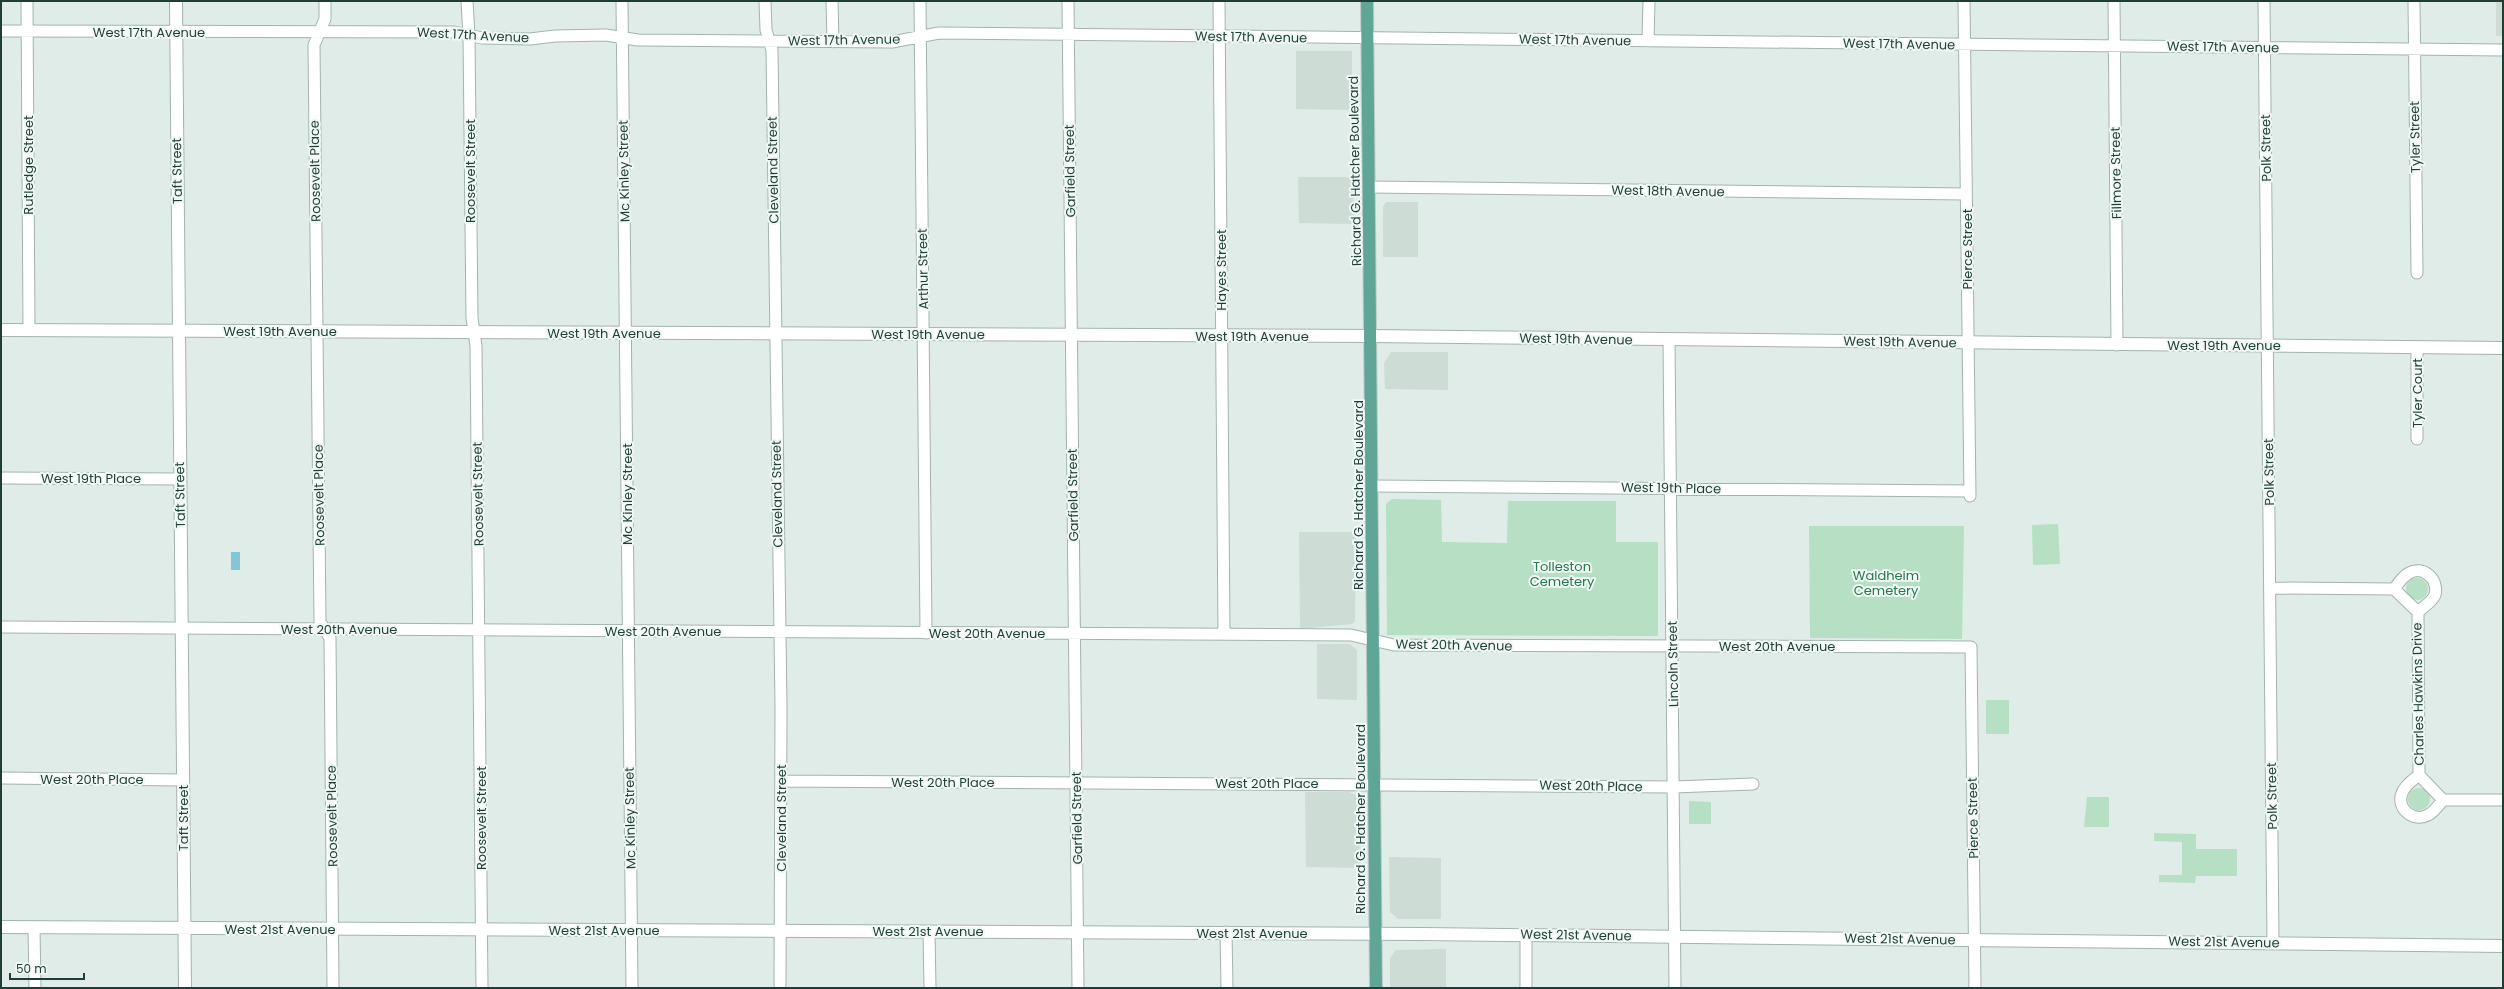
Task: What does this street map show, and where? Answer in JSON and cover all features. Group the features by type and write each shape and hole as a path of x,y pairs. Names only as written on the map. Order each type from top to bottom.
{"main road":[{"name":"Richard G. Hatcher Boulevard","path":"1367,1 1376,988"}],"street":[{"name":"Rutledge Street","path":"27,1 29,330"},
{"name":"Taft Street","path":"176,1 185,988"},
{"name":"Roosevelt Place","path":"325,1 325,18 314,44 320,622 330,638 333,988"},
{"name":"Roosevelt Street","path":"467,1 469,36 472,303 474,332 480,630 482,988"},
{"name":"Mc Kinley Street","path":"622,1 632,988"},
{"name":"Cleveland Street","path":"765,1 766,30 772,50 774,333 781,781 780,988"},
{"path":"832,1 833,42"},
{"name":"Arthur Street","path":"920,1 926,633"},
{"name":"Garfield Street","path":"1068,1 1078,988"},
{"name":"Hayes Street","path":"1219,1 1224,634"},
{"path":"1648,41 1649,1"},
{"name":"Pierce Street","path":"1964,1 1970,494"},
{"name":"Fillmore Street","path":"2114,1 2117,345"},
{"name":"Polk Street","path":"2264,1 2274,943"},
{"name":"Tyler Street","path":"2414,1 2417,273"},
{"name":"West 17th Avenue","path":"1,31 454,32 469,36 530,39 555,36 606,35 638,40 833,42 892,42 939,34 2503,50"},
{"name":"West 18th Avenue","path":"1369,186 1966,194"},
{"name":"West 19th Avenue","path":"1,330 1371,336 2503,348"},
{"name":"Lincoln Street","path":"1669,340 1675,988"},
{"name":"Tyler Court","path":"2417,347 2417,439"},
{"name":"West 19th Place","path":"1,478 180,479"},
{"name":"West 19th Place","path":"1372,486 1670,488 1970,494"},
{"name":"Charles Hawkins Drive","path":"2418,612 2394,589 2403,578 2414,571 2426,573 2431,577 2434,582 2435,594 2418,612 2419,775 2443,800 2428,815 2423,817 2411,816 2406,813 2401,803 2402,792 2419,775"},
{"path":"2271,588 2394,589"},
{"name":"West 20th Avenue","path":"1,627 1351,635 1394,645 1971,647"},
{"name":"Pierce Street","path":"1971,647 1975,988"},
{"name":"West 20th Place","path":"1,778 183,780"},
{"name":"West 20th Place","path":"781,781 1674,787 1753,784"},
{"path":"2443,800 2503,800"},
{"name":"West 21st Avenue","path":"1,927 184,929 1375,933 2503,946"},
{"path":"34,927 35,988"},
{"path":"929,931 930,988"},
{"path":"1226,932 1227,988"},
{"path":"1526,935 1526,988"}],"shaded area":[{"path":"2496,1 2503,1 2503,36 2496,36"},
{"path":"1296,51 1352,51 1352,110 1296,109"},
{"path":"1298,177 1353,177 1354,224 1299,223"},
{"path":"1386,202 1418,202 1418,257 1383,257 1383,207"},
{"path":"1391,352 1448,352 1448,390 1385,389 1384,363"},
{"path":"1299,532 1356,532 1355,621 1352,624 1300,629"},
{"path":"1317,644 1350,644 1357,650 1357,700 1317,699"},
{"path":"1305,792 1349,792 1359,797 1360,868 1306,867"},
{"path":"1389,857 1441,858 1441,919 1398,919 1390,912"},
{"path":"1446,949 1446,988 1390,988 1390,958 1396,950"}],"green space":[{"name":"Tolleston Cemetery","path":"1392,499 1441,500 1442,542 1507,543 1508,501 1616,501 1616,542 1658,542 1658,636 1387,635 1386,504"},
{"path":"2058,524 2060,564 2033,565 2032,525"},
{"name":"Waldheim Cemetery","path":"1809,526 1964,526 1962,639 1810,638"},
{"path":"2417,578 2425,581 2428,589 2425,597 2417,600 2409,597 2406,589 2409,581"},
{"path":"1986,700 2009,700 2009,734 1986,734"},
{"path":"2419,788 2427,791 2430,799 2427,807 2419,810 2411,807 2408,799 2411,791"},
{"path":"2087,797 2109,797 2109,827 2084,827"},
{"path":"1689,801 1711,802 1711,824 1689,824"},
{"path":"2154,833 2196,834 2196,849 2237,849 2237,876 2196,876 2195,883 2159,882 2159,875 2182,875 2182,842 2154,841"}],"water":[{"path":"231,552 240,552 240,570 231,570"}]}
